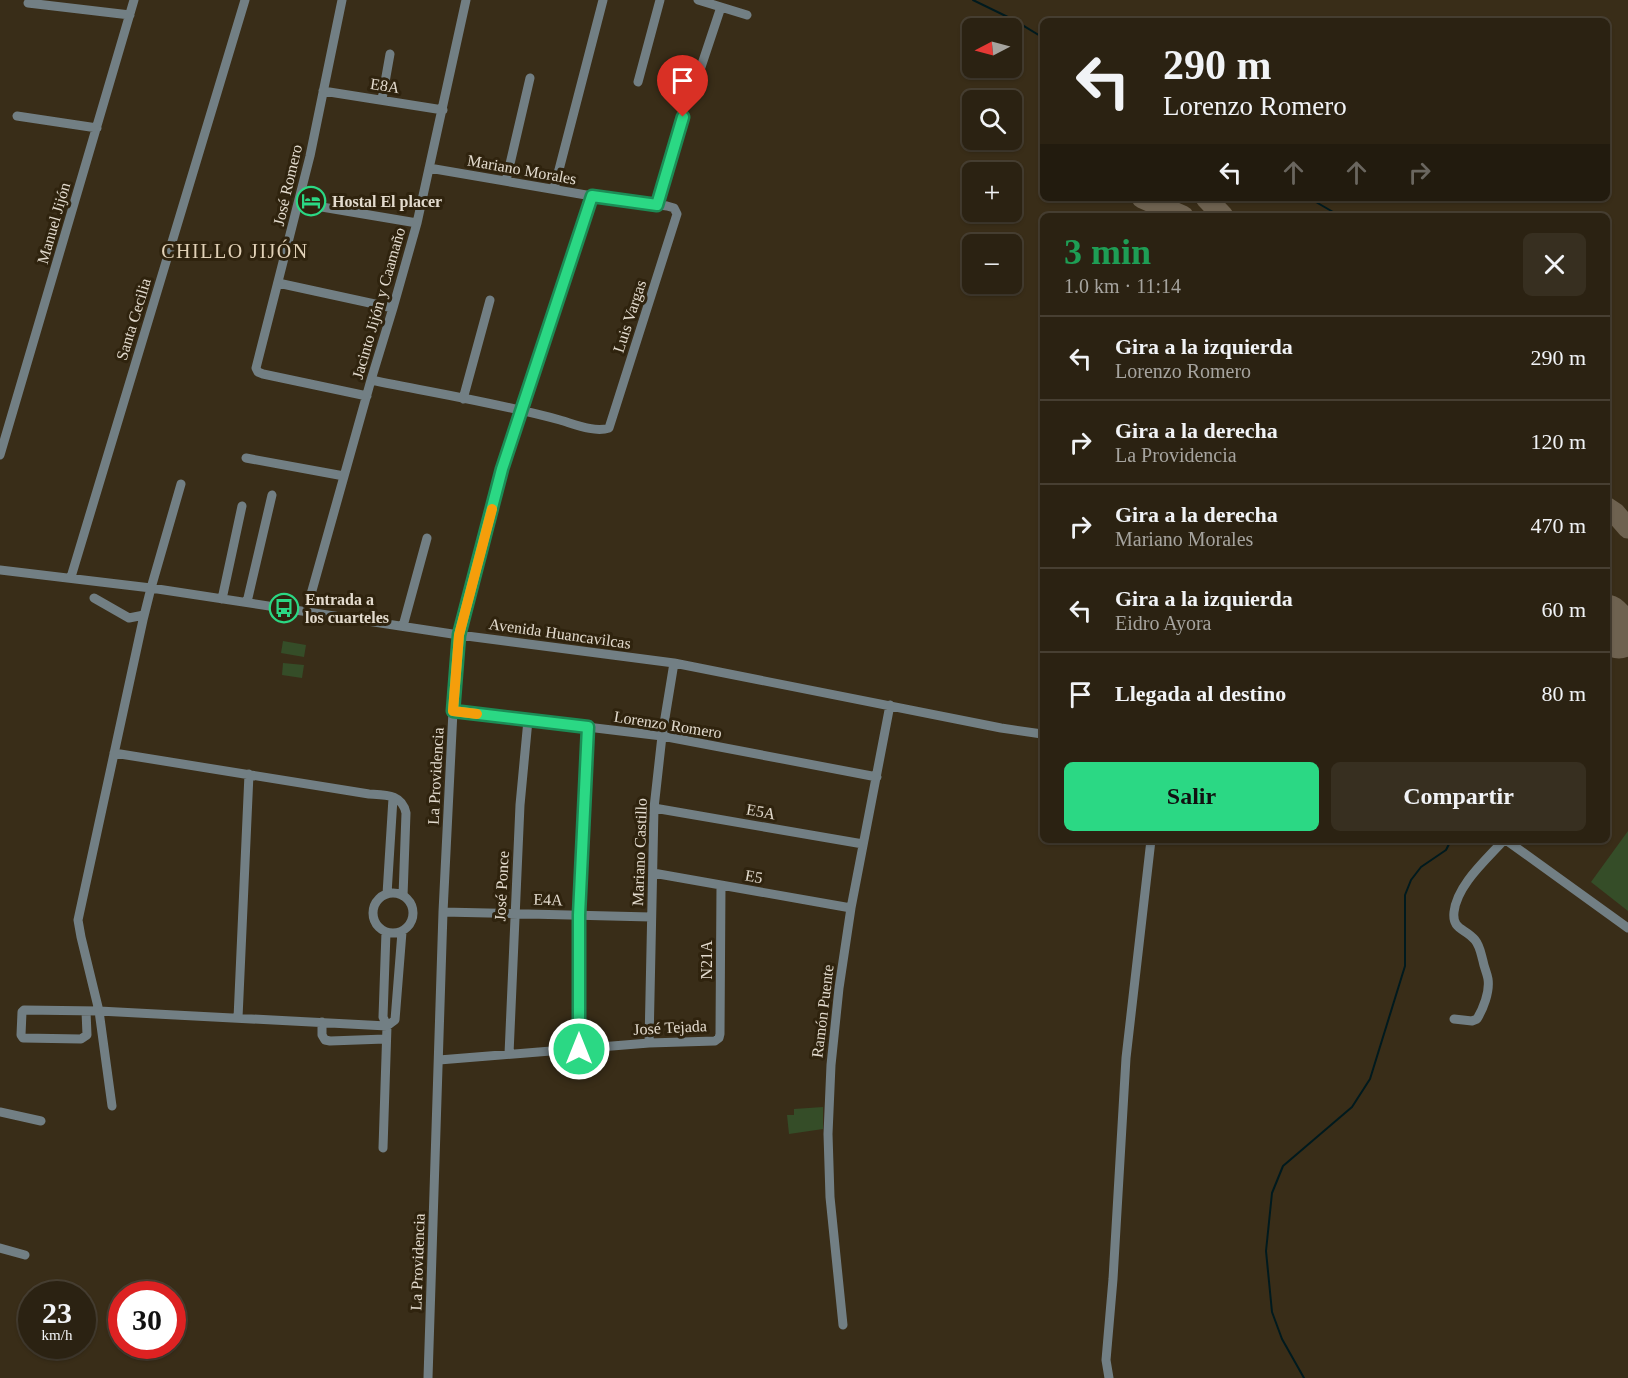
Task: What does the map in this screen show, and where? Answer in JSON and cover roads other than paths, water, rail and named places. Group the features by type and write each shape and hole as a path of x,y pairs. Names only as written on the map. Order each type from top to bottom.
{"street":[{"name":"Manuel Jijón","path":"0,455 135,0"},
{"name":"Santa Cecilia","path":"70,577 245,0"},
{"name":"José Romero","path":"342,0 310,156 256,368 258,372 367,396"},
{"name":"Jacinto Jijón y Caamaño","path":"306,612 417,223 466,0"},
{"path":"554,189 603,0"},
{"path":"638,82 660,0"},
{"path":"698,0 747,15"},
{"path":"28,3 130,15"},
{"path":"698,75 716,4"},
{"path":"382,99 390,54"},
{"path":"506,181 530,78"},
{"name":"E8A","path":"323,91 443,110"},
{"path":"17,116 97,128"},
{"path":"657,205 683,117"},
{"name":"Mariano Morales","path":"429,168 674,208 678,214"},
{"name":"La Providencia","path":"428,1378 443,912 459,635 502,469 592,196"},
{"path":"298,203 417,223"},
{"name":"Luis Vargas","path":"522,410 593,429 609,428 678,214"},
{"path":"278,283 393,308"},
{"path":"463,399 490,300"},
{"path":"371,380 522,410"},
{"path":"0,418 10,420"},
{"path":"246,458 344,476"},
{"path":"112,1106 99,1011 78,920 144,615 181,484"},
{"path":"246,602 272,495"},
{"path":"222,599 242,506"},
{"path":"403,626 427,538"},
{"name":"Avenida Huancavilcas","path":"0,570 151,588 459,635 674,663 1040,734"},
{"path":"94,598 129,618 144,615"},
{"name":"Mariano Castillo","path":"649,1043 654,808 662,736 674,663"},
{"name":"Ramón Puente","path":"843,1325 830,1197 828,1134 831,1065 851,908 890,705"},
{"name":"Lorenzo Romero","path":"453,711 662,736 877,777"},
{"name":"José Ponce","path":"509,1054 520,805 528,720"},
{"path":"579,1049 579,915 588,727"},
{"path":"114,753 386,795 400,800 405,805 406,813 403,896"},
{"path":"238,1018 249,774"},
{"path":"387,894 393,798"},
{"name":"E5A","path":"654,808 863,844"},
{"path":"1109,1378 1106,1360 1126,1058 1150,843"},
{"path":"1454,1019 1472,1021 1477,1019 1488,989 1488,979 1476,941 1467,932 1457,927 1454,922 1455,904 1460,892 1502,843"},
{"path":"1509,843 1628,928"},
{"name":"E5","path":"652,873 851,908"},
{"name":"N21A","path":"720,1034 721,885"},
{"path":"395,893 403,896 409,900 412,907 412,921 402,932 386,932 375,920 375,905 387,894 395,893"},
{"name":"E4A","path":"443,912 651,917"},
{"path":"383,1148 387,1026 383,1017 386,932"},
{"path":"86,1011 87,1035 85,1038 23,1038 21,1035 23,1010 99,1011 387,1026 395,1020 402,932"},
{"path":"322,1022 322,1035 325,1040 385,1039"},
{"name":"José Tejada","path":"439,1060 649,1043 715,1041 720,1034"},
{"path":"0,1112 41,1121"},
{"path":"0,1248 25,1255"}],"waterway":[{"path":"973,0 1040,36"},
{"path":"1314,201 1335,213"},
{"path":"1304,1378 1282,1339 1272,1312 1266,1251 1272,1193 1283,1166 1352,1107 1370,1079 1405,966 1405,895 1411,880 1421,867 1446,850 1450,843"}],"place":[{"name":"Hostal El placer","path":"311,201"},
{"name":"Entrada a los cuarteles","path":"284,608"}],"district":[{"name":"CHILLO JIJÓN","path":"235,251"}]}
